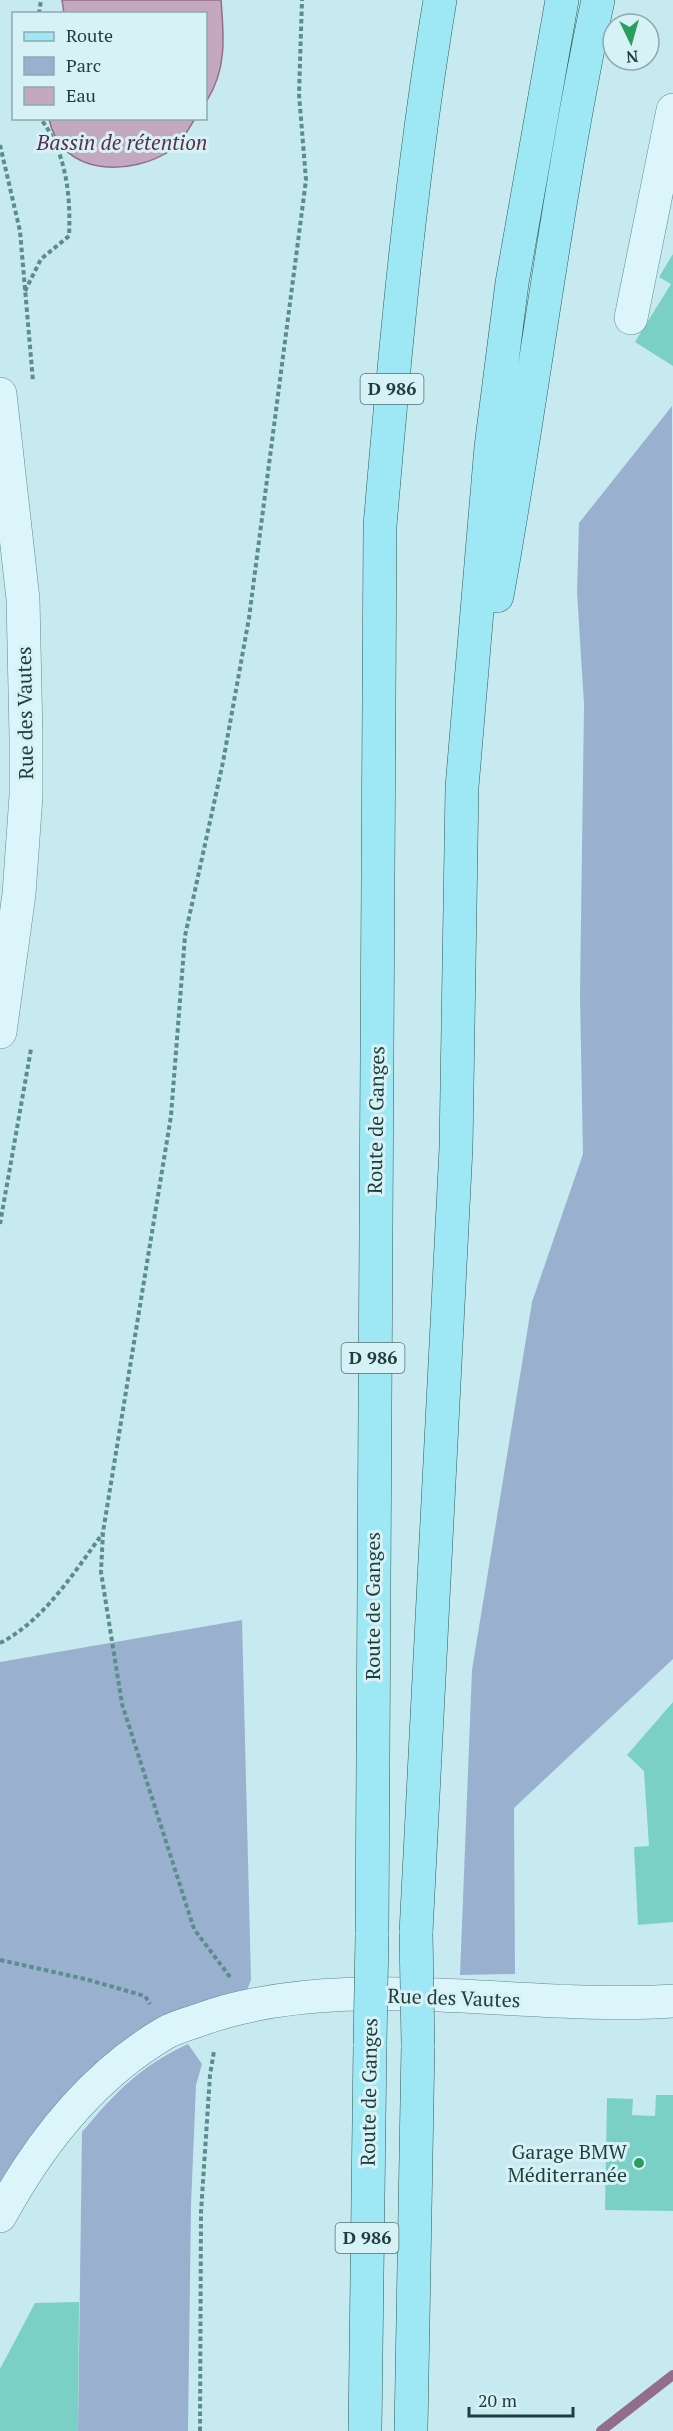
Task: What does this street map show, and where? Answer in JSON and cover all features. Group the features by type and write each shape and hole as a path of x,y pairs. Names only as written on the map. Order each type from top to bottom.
{"main road":[{"name":"Route de Ganges","path":"365,2431 372,1935 377,781 381,514 396,340 422,105 440,0"},
{"name":"D 986","path":"411,2431 418,2045 416,1933 456,1148 462,787 491,447 512,283 562,0"},
{"path":"462,787 520,471 580,86 598,0"}],"street":[{"path":"632,318 673,110"},
{"name":"Rue des Vautes","path":"0,394 23,599 26,736 26,796 19,894 0,1032"},
{"name":"Rue des Vautes","path":"0,2216 23,2173 77,2103 107,2074 167,2032 241,2006 320,1997 400,1995 584,2003 673,2001"}],"path":[{"path":"241,2006 234,1982 194,1929 122,1704 101,1572 104,1532 171,1116 185,936 223,762 249,618 306,180 299,94 302,0"},
{"path":"24,292 41,259 69,236 71,209 65,171 52,134 42,120"},
{"path":"0,1643 17,1634 66,1584 104,1532"},
{"path":"0,1960 86,1979 145,1996 167,2032"},
{"path":"200,2431 201,2212 210,2074 215,2046 209,2017"}],"green space":[{"path":"672,406 673,1659 514,1808 515,1974 460,1975 472,1670 532,1302 583,1154 580,995 584,704 577,592 579,523"},
{"path":"242,1620 251,1980 241,2006 107,2074 0,2216 0,1662"},
{"path":"188,2044 202,2064 196,2085 191,2205 188,2431 78,2431 82,2132 106,2105 142,2071"}],"water":[{"name":"Bassin de rétention","path":"62,0 221,0 223,40 221,65 213,90 207,100 207,12 64,12"},
{"name":"Bassin de rétention","path":"50,120 194,120 173,149 138,164 119,167 100,166 83,161 68,152 56,138"}],"building":[{"path":"673,254 673,366 635,342 671,284 659,277"},
{"path":"673,1702 673,1922 638,1925 634,1847 649,1846 644,1771 627,1755"},
{"name":"Garage BMW Méditerranée","path":"656,2095 673,2095 673,2211 605,2210 607,2098 633,2099 632,2115 655,2116"},
{"path":"79,2302 78,2431 0,2431 0,2369 35,2303"}],"waterway":[{"path":"601,2431 673,2375"}],"place":[{"name":"Garage BMW Méditerranée","path":"639,2163"}]}
